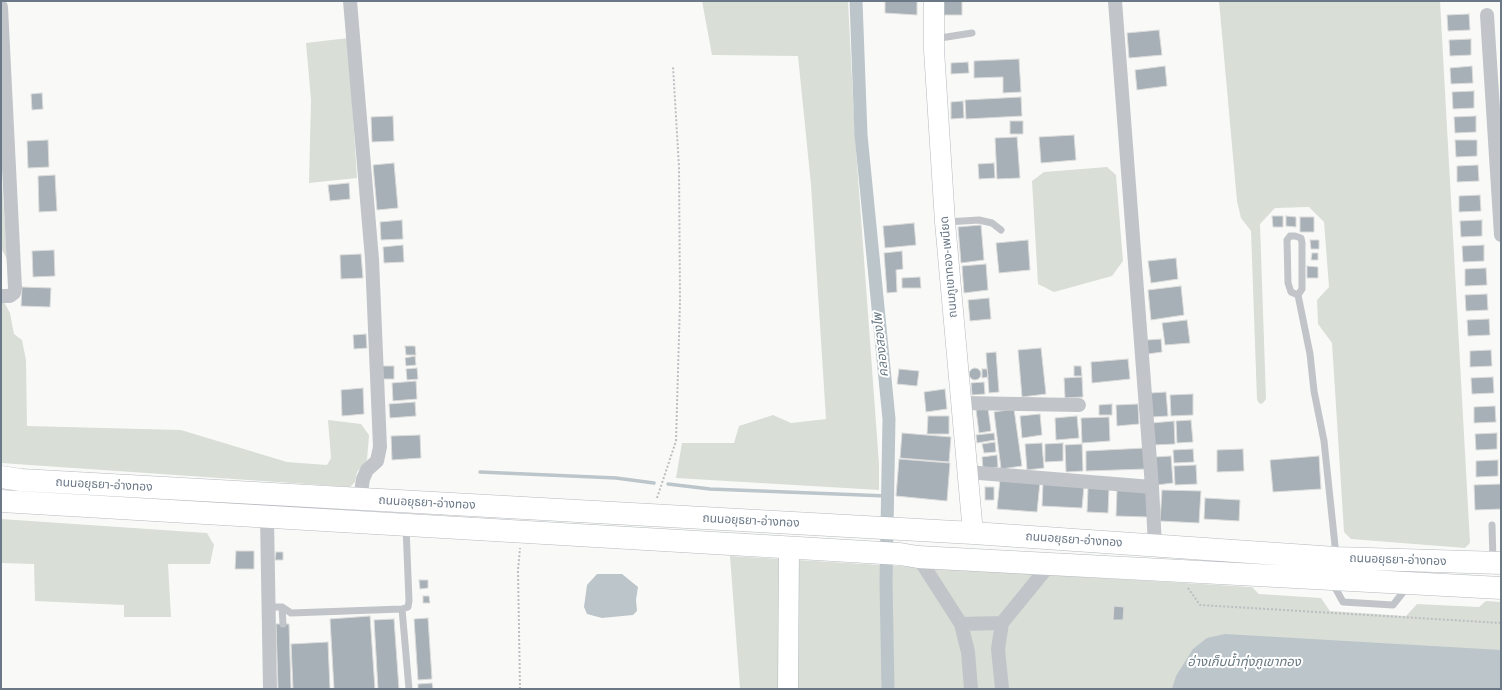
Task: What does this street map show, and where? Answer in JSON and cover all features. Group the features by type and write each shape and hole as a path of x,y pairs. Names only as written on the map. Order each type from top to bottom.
{"main road":[{"name":"ถนนอยุธยา-อ่างทอง","path":"1,477 21,480 973,533 1336,558 1497,563"},
{"name":"ถนนอยุธยา-อ่างทอง","path":"1,501 909,556 1501,588"},
{"path":"467,530 468,505"}],"street":[{"path":"350,1 372,259 380,447 377,461 367,470 363,479 360,499"},
{"name":"ถนนภูเขาทอง-เพนียด","path":"934,1 934,39 945,222 973,533"},
{"path":"1115,1 1152,487 1154,546"},
{"path":"1,6 16,288 14,293 10,296 1,296"},
{"path":"1487,15 1501,235"},
{"path":"961,403 1079,406"},
{"path":"967,472 1152,487"},
{"path":"267,518 276,607 270,689"},
{"path":"788,689 789,548"},
{"path":"909,556 961,624 968,652 971,689"},
{"path":"1003,687 998,649 1002,623 1050,564"},
{"path":"961,624 1002,623"}],"lane":[{"path":"934,39 972,33"},
{"path":"945,222 979,220 992,223 1001,230"},
{"path":"1298,295 1291,292 1288,283 1287,240 1290,236 1301,238 1302,243 1302,289 1298,295 1310,354 1314,391 1324,441 1336,558"},
{"path":"1492,525 1497,563"},
{"path":"276,607 291,613 350,614 402,609 408,607 406,526"},
{"path":"276,607 283,624"},
{"path":"402,609 409,689"}],"path":[{"path":"654,515 658,491 676,441 679,167 673,66"},
{"path":"520,689 518,570 521,533"},
{"path":"1176,571 1200,605 1501,623"}],"shaded area":[{"path":"702,1 848,1 855,136 879,464 879,490 676,478 682,443 734,443 739,426 773,415 791,423 826,419 811,185 798,56 712,55"},
{"path":"1219,1 1440,1 1470,543 1465,548 1351,539 1344,532 1332,343 1318,324 1317,300 1329,287 1324,222 1309,207 1275,208 1260,224 1266,399 1260,404 1257,400 1251,231 1241,218 1237,201"},
{"path":"348,38 357,178 309,183 311,100 306,43"},
{"path":"1,166 7,259 1,248"},
{"path":"1107,167 1116,175 1123,261 1112,276 1054,292 1038,284 1032,181 1044,172"},
{"path":"1,302 4,302 10,313 14,334 22,340 26,360 27,426 181,430 287,462 327,465 331,458 328,420 361,424 369,435 367,460 357,472 355,482 350,487 1,463"},
{"path":"1,519 207,533 214,545 210,564 168,564 171,617 124,617 124,605 35,601 34,564 1,563"},
{"path":"730,556 1252,587 1259,594 1321,598 1330,611 1406,616 1417,604 1479,607 1486,601 1501,602 1501,689 740,689"}],"water":[{"path":"597,574 622,574 638,587 636,600 637,611 633,615 602,618 587,614 584,607 587,585"},
{"name":"อ่างเก็บน้ำทุ่งภูเขาทอง","path":"1225,634 1501,650 1501,689 1172,689 1176,676 1193,649 1207,638"}],"building":[{"path":"885,1 917,1 917,15 885,13"},
{"path":"944,1 962,1 962,15 944,15"},
{"path":"1469,14 1470,30 1448,31 1447,15"},
{"path":"1159,30 1162,55 1129,58 1127,33"},
{"path":"1471,39 1471,55 1450,56 1449,40"},
{"path":"1019,59 1021,92 1003,93 1003,77 974,78 974,61"},
{"path":"968,62 969,73 951,74 951,63"},
{"path":"1165,66 1167,86 1137,90 1135,70"},
{"path":"1472,66 1473,83 1451,84 1450,68"},
{"path":"1474,91 1474,108 1453,109 1452,92"},
{"path":"42,93 43,109 32,110 31,94"},
{"path":"1021,97 1022,116 966,119 965,100"},
{"path":"963,101 964,118 951,119 951,102"},
{"path":"393,116 394,141 372,142 371,117"},
{"path":"1476,116 1476,132 1455,133 1454,117"},
{"path":"1010,121 1023,121 1023,134 1010,134"},
{"path":"1074,135 1076,160 1041,163 1039,137"},
{"path":"1017,137 1020,178 997,179 995,138"},
{"path":"48,140 49,167 28,168 27,141"},
{"path":"1455,140 1477,140 1477,156 1456,157"},
{"path":"394,163 398,208 377,210 373,165"},
{"path":"994,163 995,178 979,179 978,164"},
{"path":"1478,165 1479,181 1457,182 1457,166"},
{"path":"55,175 57,211 39,212 38,176"},
{"path":"349,183 350,199 330,201 328,185"},
{"path":"1480,195 1481,211 1459,212 1459,196"},
{"path":"1272,216 1283,216 1283,227 1273,227"},
{"path":"1286,216 1296,217 1296,227 1286,226"},
{"path":"1300,217 1314,217 1314,232 1300,232"},
{"path":"402,220 403,239 381,240 380,222"},
{"path":"1482,220 1482,236 1461,237 1460,221"},
{"path":"914,223 916,245 885,248 883,226"},
{"path":"981,225 984,260 961,263 958,227"},
{"path":"1028,240 1030,270 999,273 996,243"},
{"path":"1310,240 1319,240 1319,249 1311,249"},
{"path":"403,245 404,262 384,263 383,247"},
{"path":"1484,245 1484,261 1463,262 1462,246"},
{"path":"54,250 55,276 33,277 32,251"},
{"path":"902,251 903,269 896,270 897,292 887,293 884,253"},
{"path":"1312,253 1318,253 1318,260 1311,260"},
{"path":"361,254 363,278 341,279 340,255"},
{"path":"1176,258 1178,279 1151,283 1148,261"},
{"path":"986,264 988,290 964,293 962,266"},
{"path":"1307,266 1318,267 1318,278 1307,278"},
{"path":"1486,268 1487,285 1465,286 1465,269"},
{"path":"920,277 921,288 902,288 902,278"},
{"path":"1181,286 1184,315 1151,320 1148,290"},
{"path":"22,287 51,288 50,307 21,306"},
{"path":"1487,294 1488,310 1466,311 1465,295"},
{"path":"989,298 991,319 970,321 968,300"},
{"path":"1489,319 1490,335 1468,336 1467,320"},
{"path":"1187,320 1190,343 1165,345 1162,323"},
{"path":"366,334 367,348 354,349 353,335"},
{"path":"1161,339 1162,352 1148,354 1147,340"},
{"path":"405,346 415,346 416,355 406,355"},
{"path":"1041,348 1046,394 1022,397 1018,350"},
{"path":"1491,350 1492,366 1470,367 1470,351"},
{"path":"996,352 999,392 989,393 986,353"},
{"path":"415,356 416,365 406,366 405,358"},
{"path":"1128,359 1130,379 1092,383 1091,362"},
{"path":"382,366 394,366 394,379 383,379"},
{"path":"1074,366 1081,366 1082,376 1074,376"},
{"path":"417,368 418,379 407,380 406,369"},
{"path":"973,368 977,368 981,374 977,380 973,380 969,376 969,372"},
{"path":"899,369 919,371 917,386 897,384"},
{"path":"982,369 987,369 988,377 982,378"},
{"path":"1082,377 1083,397 1065,398 1064,378"},
{"path":"1493,377 1494,393 1472,394 1471,378"},
{"path":"416,381 417,399 393,401 392,383"},
{"path":"984,382 985,394 972,395 971,383"},
{"path":"363,388 364,414 342,416 341,390"},
{"path":"945,389 947,409 926,412 924,392"},
{"path":"1166,392 1168,416 1152,417 1151,393"},
{"path":"1193,394 1193,415 1171,416 1170,395"},
{"path":"415,402 416,416 390,418 389,404"},
{"path":"1112,404 1112,415 1099,415 1099,405"},
{"path":"1138,404 1139,424 1117,426 1116,405"},
{"path":"1495,406 1496,422 1474,423 1474,407"},
{"path":"988,408 991,431 979,433 976,410"},
{"path":"1014,409 1022,466 1001,469 994,412"},
{"path":"1040,414 1042,435 1022,438 1020,416"},
{"path":"928,416 949,416 949,434 927,434"},
{"path":"1077,416 1079,438 1056,440 1055,418"},
{"path":"1109,417 1110,441 1082,443 1081,418"},
{"path":"1191,420 1193,442 1177,443 1176,421"},
{"path":"1174,421 1175,444 1154,445 1152,423"},
{"path":"902,433 951,437 949,462 900,458"},
{"path":"994,433 995,440 977,443 976,435"},
{"path":"1497,433 1497,449 1476,450 1475,434"},
{"path":"420,435 421,458 392,460 391,436"},
{"path":"995,442 996,452 984,453 982,444"},
{"path":"1042,443 1044,468 1027,470 1025,444"},
{"path":"1063,443 1063,461 1045,462 1045,444"},
{"path":"1082,444 1083,471 1066,472 1065,445"},
{"path":"1145,448 1146,469 1086,471 1086,451"},
{"path":"1193,449 1194,462 1174,463 1173,450"},
{"path":"1243,449 1244,471 1217,472 1217,450"},
{"path":"997,455 998,467 983,469 982,457"},
{"path":"1171,456 1173,483 1157,485 1155,457"},
{"path":"1319,456 1321,489 1273,492 1270,460"},
{"path":"899,459 950,463 947,501 896,496"},
{"path":"1498,460 1498,476 1476,477 1476,461"},
{"path":"1196,465 1197,484 1175,485 1174,466"},
{"path":"1000,479 1040,482 1037,512 997,509"},
{"path":"1043,483 1084,486 1082,508 1042,506"},
{"path":"1501,484 1501,509 1475,510 1474,485"},
{"path":"985,487 994,487 994,500 985,500"},
{"path":"1088,488 1109,489 1108,513 1087,512"},
{"path":"1117,490 1149,491 1148,517 1116,516"},
{"path":"1162,490 1201,491 1199,523 1160,521"},
{"path":"1205,498 1240,500 1239,521 1204,519"},
{"path":"236,551 254,551 254,569 235,569"},
{"path":"276,552 283,552 283,560 275,560"},
{"path":"419,580 428,580 428,588 420,589"},
{"path":"423,596 429,596 430,603 423,603"},
{"path":"1114,606 1124,607 1123,620 1113,620"},
{"path":"370,616 375,689 334,689 330,619"},
{"path":"428,618 432,679 418,680 414,619"},
{"path":"394,619 399,689 378,689 374,620"},
{"path":"276,624 289,624 291,689 278,689"},
{"path":"328,642 330,689 293,689 291,644"},
{"path":"432,683 433,689 418,689 418,684"}],"waterway":[{"name":"คลองสองไพ","path":"856,1 861,135 889,419 886,582 888,689"},
{"path":"480,472 616,478 654,483"},
{"path":"668,484 710,489 887,496"}]}
